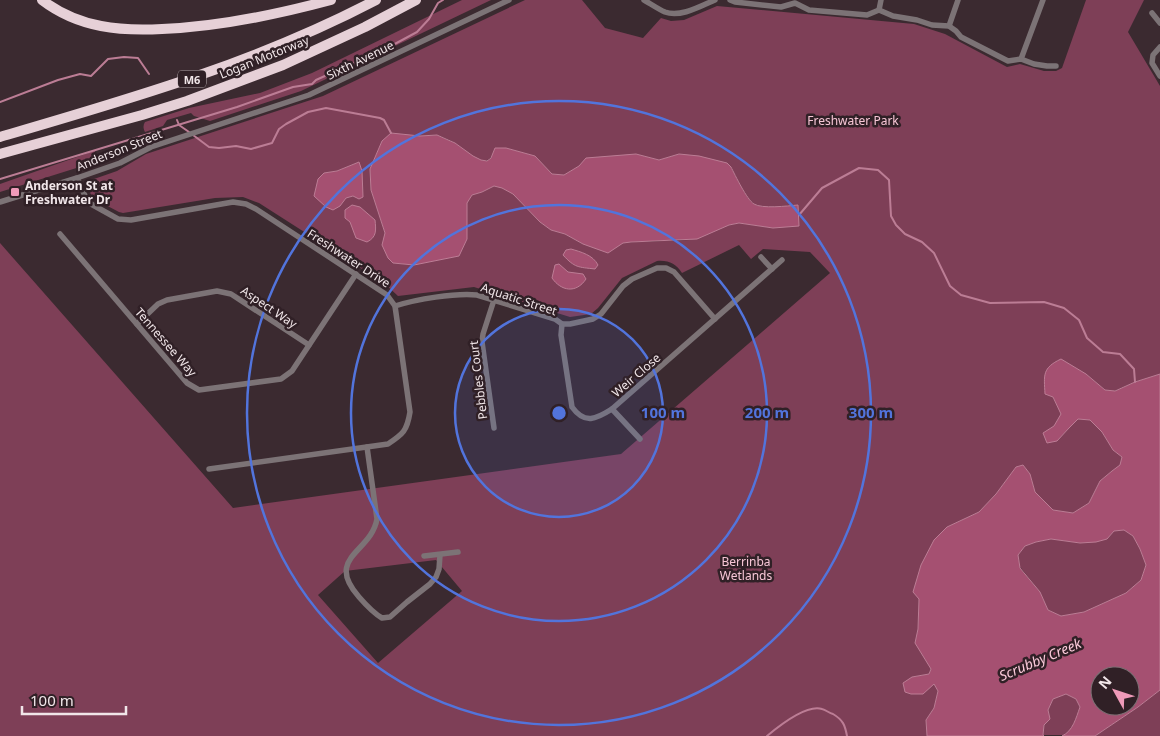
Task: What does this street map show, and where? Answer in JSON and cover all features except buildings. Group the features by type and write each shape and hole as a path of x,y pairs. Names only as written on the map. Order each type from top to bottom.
{"highway":[{"path":"42,0 63,13 88,23 115,28 145,30 193,27 247,19 330,0"},
{"name":"Logan Motorway","path":"0,137 146,94 230,65 294,39 376,0"},
{"name":"Logan Motorway","path":"0,154 187,101 291,62 365,27 416,0"}],"street":[{"name":"Sixth Avenue","path":"216,126 309,95 509,0"},
{"path":"644,0 666,13 677,14 715,0"},
{"path":"730,0 781,7 796,2 808,10 866,15 879,10 893,16 932,25 949,26 961,38 1008,61 1021,59 1040,65 1056,66"},
{"path":"879,10 881,0"},
{"path":"949,26 958,0"},
{"path":"1021,59 1043,0"},
{"path":"1152,14 1160,23"},
{"path":"1160,47 1153,55 1152,62 1160,76"},
{"name":"Anderson Street","path":"0,202 120,163 151,147 216,126"},
{"name":"Freshwater Drive","path":"77,178 86,198 91,204 118,219 131,220 232,202 246,204 387,294 395,306 410,412 408,425 401,435 388,444 209,469"},
{"name":"Tennessee Way","path":"60,234 187,383 199,390 281,379 292,371 356,274"},
{"path":"761,257 772,269"},
{"name":"Weir Close","path":"562,324 561,335 572,407 578,416 588,419 600,417 612,409 782,260"},
{"name":"Aquatic Street","path":"395,306 409,301 466,294 477,295 555,319 562,324 570,324 593,319 601,314 632,279 657,268 666,268 674,272 715,319"},
{"name":"Aspect Way","path":"137,324 158,304 167,300 218,291 231,294 309,345"},
{"name":"Pebbles Court","path":"494,300 482,342 494,428"},
{"path":"612,409 640,439"},
{"path":"368,447 377,519 373,533 348,563 346,570 347,578 352,588 375,614 382,618 390,617 436,577 439,569 440,554"},
{"path":"424,556 458,552"}],"green space":[{"path":"462,0 491,0 301,91 210,121 194,116 191,113 167,120 163,126 144,131 145,122 189,108 260,93 312,73"},
{"path":"525,0 582,0 605,28 643,38 661,18 671,21 684,20 717,6 914,24 945,34 1007,67 1020,64 1044,71 1056,71 1062,68 1086,0 1144,0 1128,32 1160,86 1160,374 1114,391 1105,390 1086,374 1053,397 1062,414 1054,427 1057,441 1078,419 1090,420 1102,432 1113,450 1122,457 1120,466 1100,481 1089,503 1073,513 1053,510 1035,492 1030,474 1023,465 1016,467 996,494 979,512 947,527 919,599 916,643 931,668 929,674 912,677 934,683 938,691 934,708 926,720 927,736 0,736 0,243 233,508 621,454 830,273 810,252 763,249 751,259 739,245 682,273 672,263 657,261 622,278 591,314 570,317 474,287 398,296 384,283 259,203 243,197 215,198 123,213 98,201 89,191 88,187 94,179 117,171 146,154 323,96","holes":["437,135 455,143 472,156 485,161 490,158 495,148 506,148 535,156 552,174 564,175 579,166 636,154 659,160 679,154 727,163 751,202 758,206 797,205 773,228 739,223 689,240 583,244 565,234 551,230 540,222 513,194 502,187 494,186 472,195 467,202 467,239 414,265 393,263 388,258 385,233 371,190 370,169 382,141","359,162 354,196 346,198 324,173 337,171","436,560 462,591 378,663 318,595 345,571"]},
{"path":"95,151 93,160 86,165 0,192 0,184"},
{"path":"1124,530 1133,536 1146,565 1141,580 1126,593 1084,612 1061,616 1048,610 1040,592 1020,567 1018,555 1025,546 1036,542 1051,539 1080,543 1107,539 1114,531"},
{"path":"1160,690 1160,736 1095,736 1125,716 1140,716 1140,705"},
{"path":"1066,694 1076,699 1080,707 1074,726 1066,735 1043,735 1044,725 1049,719 1048,710 1053,699"}],"water":[{"path":"391,133 420,136 437,135 455,143 473,156 487,161 491,158 495,148 506,148 535,156 552,174 564,175 579,166 586,158 636,154 659,160 679,154 699,156 727,163 751,202 758,206 798,205 799,226 773,228 739,223 729,225 697,239 623,243 608,253 583,244 565,234 551,230 540,222 513,194 494,186 472,195 467,203 467,239 459,256 414,265 393,263 388,258 382,245 385,233 371,190 370,169 382,141"},
{"path":"359,162 362,171 363,197 359,199 353,196 346,198 340,206 333,210 326,207 314,196 318,179 324,173 337,171"},
{"path":"352,205 360,207 375,220 376,230 367,242 356,238 350,222 345,218 345,210"},
{"path":"571,249 590,256 598,265 595,269 574,265 563,255 566,250"},
{"path":"559,264 568,272 583,274 586,279 582,284 573,289 560,286 552,278 555,265"},
{"path":"1061,359 1086,374 1105,390 1115,391 1160,374 1160,690 1140,705 1140,666 1090,666 1090,716 1125,716 1095,736 1062,736 1071,728 1080,707 1076,699 1066,694 1053,699 1048,710 1050,719 1044,725 1044,736 927,736 926,720 934,708 938,691 934,684 923,694 911,694 905,692 903,683 912,677 929,674 931,669 915,643 918,629 919,599 913,592 921,565 934,540 947,527 979,512 996,494 1016,467 1023,465 1030,474 1035,492 1053,510 1073,513 1089,503 1100,481 1120,465 1122,457 1113,450 1102,432 1090,420 1078,419 1057,441 1047,443 1043,433 1054,426 1061,414 1053,397 1045,394 1044,382 1047,369","holes":["1124,530 1133,536 1146,565 1141,580 1126,593 1084,612 1061,616 1048,610 1040,592 1020,568 1018,555 1025,546 1036,542 1051,539 1080,543 1096,542 1107,539 1114,531"]}],"waterway":[{"path":"0,179 237,107 293,87 312,84 316,80 417,32 429,19 438,3 443,0"},
{"path":"0,102 58,80 80,74 91,76 108,59 138,58 149,74"},
{"path":"193,135 209,147 236,146 251,149 272,143 279,129 286,124 308,112 326,108 380,118 384,120 391,133"},
{"path":"177,120 179,125 189,132"},
{"path":"799,215 822,188 859,168 878,170 889,180 891,216 896,225 905,234 922,242 934,253 950,286 961,295 990,303 1044,302 1064,308 1079,320 1087,338 1103,352 1120,354 1134,369 1135,382"},
{"name":"Scrubby Creek","path":"767,736 793,717 816,708 823,709 839,718 847,736"}],"place":[{"name":"Anderson St at Freshwater Dr","path":"15,192"}],"park label":[{"name":"Freshwater Park","path":"853,120"},
{"name":"Berrinba Wetlands","path":"746,568"}]}
